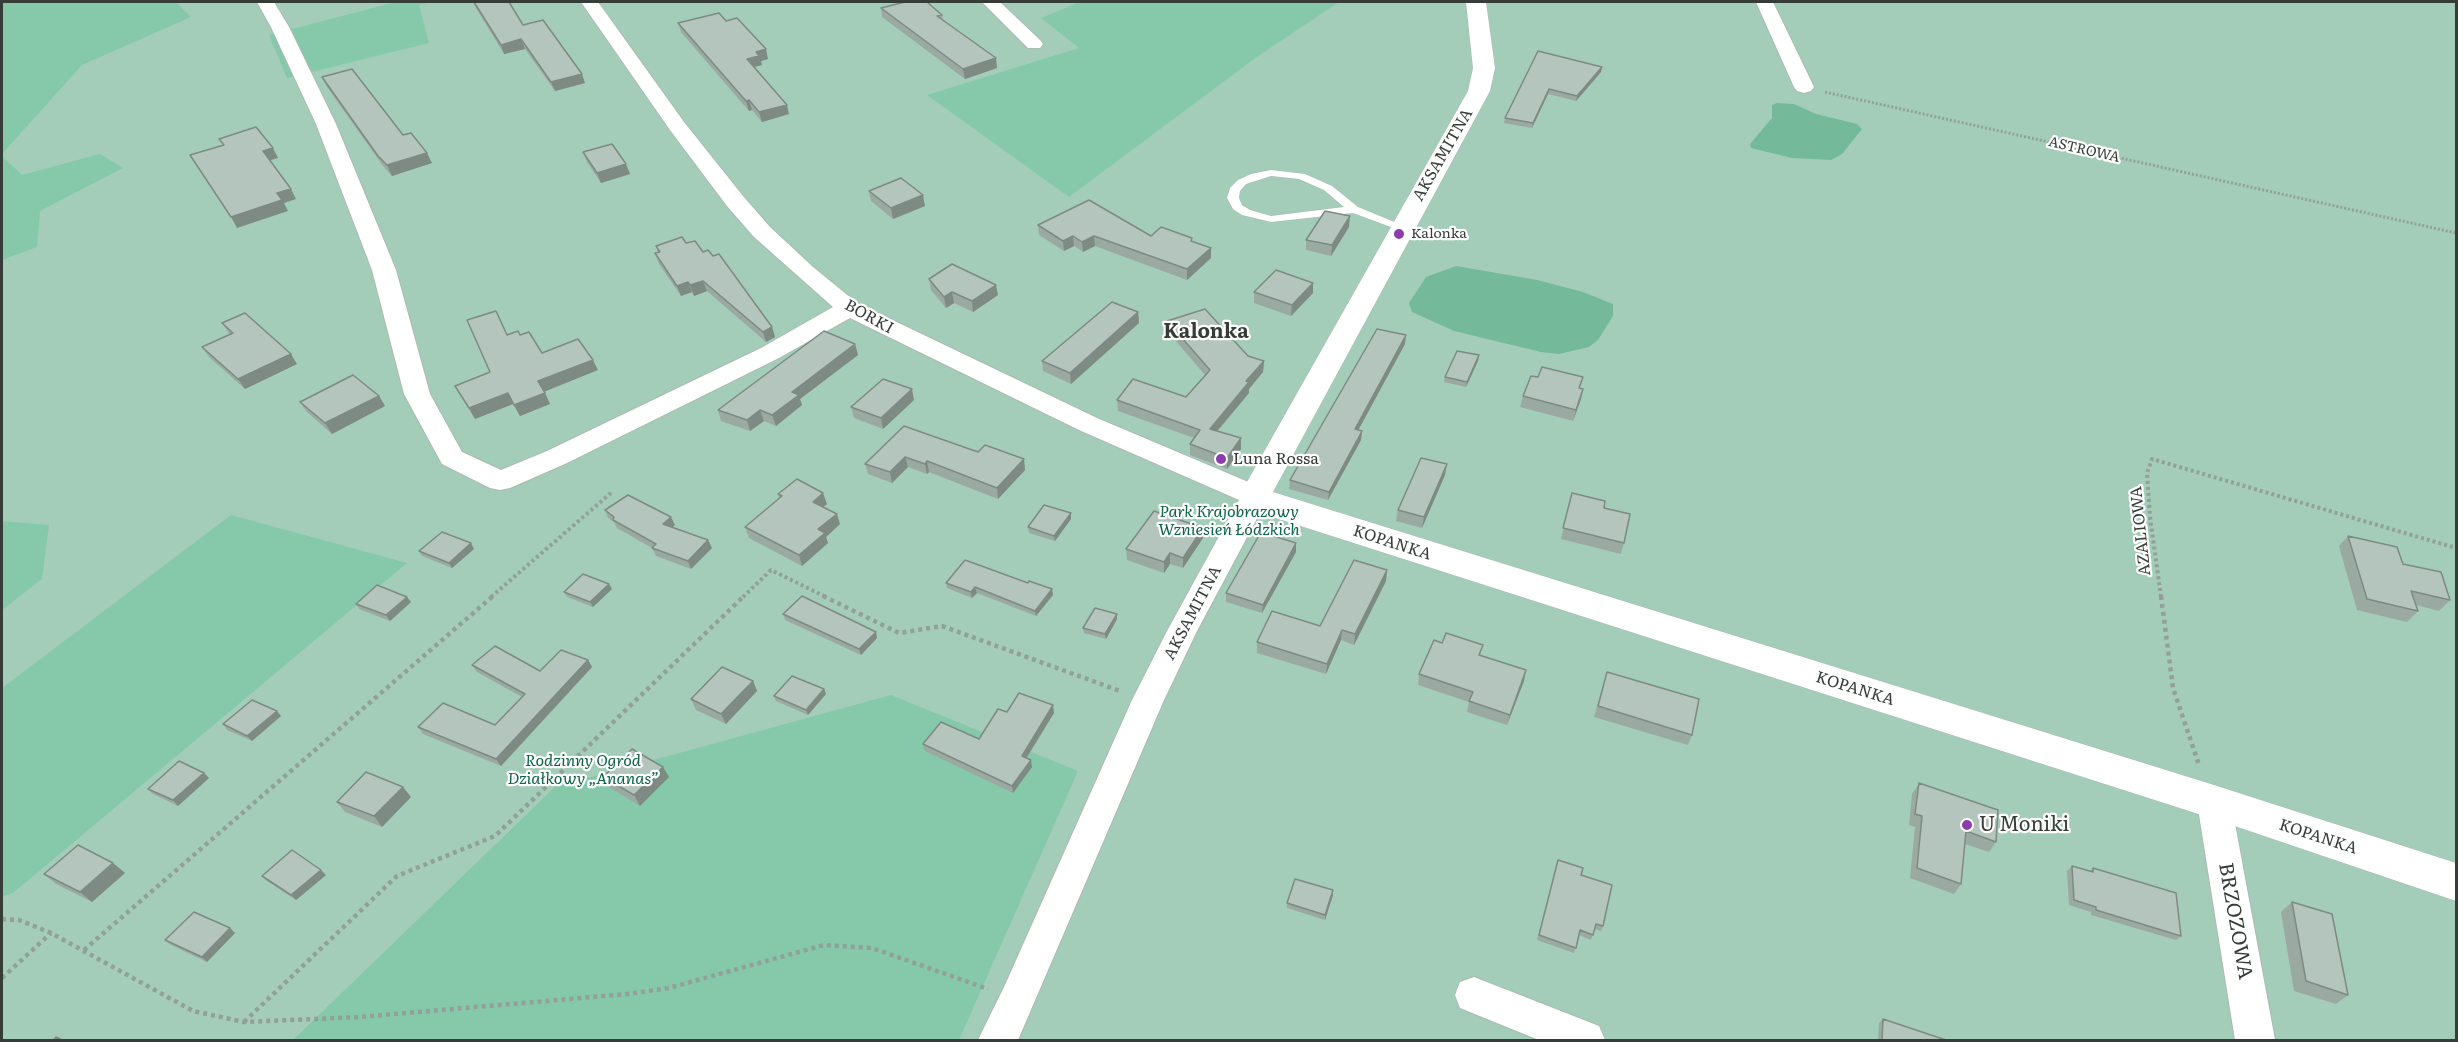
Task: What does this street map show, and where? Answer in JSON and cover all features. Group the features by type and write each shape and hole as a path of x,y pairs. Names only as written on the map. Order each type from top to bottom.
{"street":[{"path":"265,2 280,27 326,124 384,270 417,394 452,458 500,481 557,457 738,369 849,308"},
{"name":"BORKI","path":"590,2 677,126 735,201 762,232 805,272 849,308 1088,424 1255,496"},
{"path":"990,2 1034,44"},
{"name":"AKSAMITNA","path":"998,1041 1148,700 1182,630 1479,92 1484,68 1476,2"},
{"path":"1764,2 1804,87"},
{"name":"KOPANKA","path":"1255,496 1266,503 1308,517 2214,802 2457,882"},
{"name":"BRZOZOWA","path":"2214,802 2255,1041"},
{"path":"1474,995 1586,1041"}],"lane":[{"path":"1354,209 1271,219 1246,213 1237,207 1233,198 1234,190 1242,182 1255,176 1286,174 1316,182 1342,197 1354,209 1403,228"}],"path":[{"name":"ASTROWA","path":"1804,87 2457,233"},
{"name":"AZALIOWA","path":"2214,802 2192,748 2174,688 2150,517 2147,473 2152,459 2457,548"},
{"path":"84,950 612,492"},
{"path":"244,1022 397,876 495,836 771,570 899,633 942,626 1115,690"},
{"path":"2,919 19,920 51,933 193,1011 244,1022 360,1017 627,994 669,988 824,945 872,948 983,987"},
{"path":"2,978 51,933"}],"green space":[{"name":"Park Krajobrazowy Wzniesień Łódzkich","path":"2,2 2456,2 2456,1040 2,1040"}],"shaded area":[{"path":"2,2 176,2 191,17 82,65 2,154"},
{"path":"396,2 432,2 419,5 429,43 287,78 269,35"},
{"path":"1080,2 1339,2 1258,56 1069,197 927,95 1079,48 1041,18"},
{"path":"1794,104 1816,114 1857,124 1862,129 1842,154 1831,160 1792,158 1751,148 1750,144 1772,118 1772,105"},
{"path":"100,154 123,168 40,211 37,247 2,260 2,156 22,175"},
{"path":"1456,266 1537,280 1583,292 1613,304 1613,316 1598,340 1589,347 1559,354 1541,352 1454,331 1412,312 1409,303 1426,277"},
{"path":"231,515 407,563 13,893 2,897 2,688"},
{"path":"2,521 49,525 42,579 2,610"},
{"path":"891,695 1078,771 959,1040 293,1040 555,787"}],"building":[{"path":"474,2 509,2 523,25 543,20 582,74 551,82 521,39 501,45"},
{"path":"905,2 927,2 942,15 937,16 996,58 963,69 881,8"},
{"path":"719,13 726,21 737,18 766,49 756,52 759,56 747,59 787,105 759,112 749,100 746,101 678,23"},
{"path":"1538,51 1602,67 1577,96 1549,89 1533,123 1505,118"},
{"path":"352,69 403,135 411,133 427,153 387,165 378,156 322,77"},
{"path":"256,127 273,148 263,151 291,189 277,193 282,200 231,217 190,155 224,145 219,139"},
{"path":"612,144 626,164 597,173 583,152"},
{"path":"901,178 923,195 891,208 869,191"},
{"path":"1089,200 1151,236 1161,227 1192,238 1191,241 1211,248 1187,269 1094,236 1082,242 1073,236 1063,241 1038,225"},
{"path":"1325,211 1350,216 1332,245 1306,240"},
{"path":"682,237 686,243 695,241 703,252 708,250 713,256 719,254 772,327 763,332 703,281 690,285 688,282 677,286 655,253 660,252 656,246"},
{"path":"952,264 996,285 972,301 952,292 944,297 929,279"},
{"path":"1276,270 1313,283 1292,305 1254,292"},
{"path":"1112,302 1138,312 1070,373 1042,361"},
{"path":"1205,309 1248,356 1264,361 1210,429 1241,438 1227,458 1190,444 1200,430 1117,400 1133,379 1186,397 1210,370 1167,321"},
{"path":"496,311 507,335 518,331 520,335 529,332 542,353 578,339 593,360 538,381 545,393 514,405 508,393 469,408 455,386 490,372 467,320"},
{"path":"245,313 291,354 238,379 202,347 233,333 222,323"},
{"path":"1377,329 1406,335 1355,429 1362,431 1329,492 1290,480"},
{"path":"824,331 855,344 792,392 799,395 772,415 760,410 747,420 718,410"},
{"path":"1457,351 1479,355 1467,382 1445,377"},
{"path":"1542,367 1583,377 1579,388 1583,389 1576,410 1523,396 1531,376 1538,377"},
{"path":"353,375 379,396 325,423 300,402"},
{"path":"883,379 912,389 881,418 851,407"},
{"path":"904,426 978,452 985,445 1024,459 997,488 927,461 925,464 905,457 890,472 865,464"},
{"path":"1421,458 1447,464 1424,517 1398,510"},
{"path":"797,479 823,493 813,502 837,514 818,529 825,533 799,555 745,527 782,496 778,494"},
{"path":"1572,493 1605,501 1604,508 1630,514 1624,543 1563,528"},
{"path":"628,495 671,517 663,524 708,540 688,561 652,548 656,544 613,520 614,517 605,510"},
{"path":"1044,505 1071,513 1054,536 1028,527"},
{"path":"1154,511 1203,528 1183,558 1170,553 1164,562 1126,549"},
{"path":"442,532 471,543 449,563 419,551"},
{"path":"1261,532 1296,543 1263,605 1226,593"},
{"path":"2348,536 2397,547 2403,564 2441,572 2450,600 2411,591 2418,611 2367,599"},
{"path":"965,560 1028,583 1029,581 1052,589 1035,611 975,587 971,592 946,583"},
{"path":"1354,560 1387,570 1355,634 1342,630 1327,664 1257,642 1272,611 1320,626"},
{"path":"583,574 609,584 590,602 564,592"},
{"path":"377,585 407,597 386,615 356,604"},
{"path":"802,596 876,632 859,649 783,614"},
{"path":"1095,608 1117,614 1105,634 1083,628"},
{"path":"1446,633 1483,645 1479,655 1526,670 1510,715 1469,701 1473,692 1419,674 1434,640 1442,643"},
{"path":"495,646 540,671 561,650 588,660 496,759 418,727 443,703 495,725 525,694 472,665"},
{"path":"722,667 753,681 721,714 691,699"},
{"path":"1607,672 1699,699 1692,735 1598,706"},
{"path":"792,676 824,689 806,710 774,696"},
{"path":"1019,693 1053,705 1022,756 1031,760 1012,786 923,744 941,722 979,739 998,709 1007,712"},
{"path":"252,700 277,711 247,736 223,724"},
{"path":"632,749 663,767 634,795 603,777"},
{"path":"179,761 204,773 173,800 148,789"},
{"path":"366,772 403,787 374,816 337,802"},
{"path":"1919,783 1998,810 1996,842 1966,831 1961,884 1917,868 1922,816 1915,814"},
{"path":"78,845 113,863 80,892 44,874"},
{"path":"292,850 321,870 291,895 262,876"},
{"path":"1558,860 1583,868 1581,875 1612,885 1603,926 1596,924 1593,935 1580,930 1576,948 1539,935"},
{"path":"2072,866 2093,872 2093,868 2176,893 2181,936 2096,910 2096,907 2074,900"},
{"path":"1295,879 1333,890 1325,915 1287,903"},
{"path":"2292,902 2332,914 2348,995 2306,981"},
{"path":"194,912 230,928 202,957 165,940"},
{"path":"1883,1019 1949,1041 1882,1041"}],"place":[{"name":"Kalonka","path":"1399,234"},
{"name":"Luna Rossa","path":"1221,459"},
{"name":"U Moniki","path":"1967,825"}],"district":[{"name":"Kalonka","path":"1206,332"}],"park label":[{"name":"Rodzinny Ogród Działkowy „Ananas”","path":"583,770"}]}
